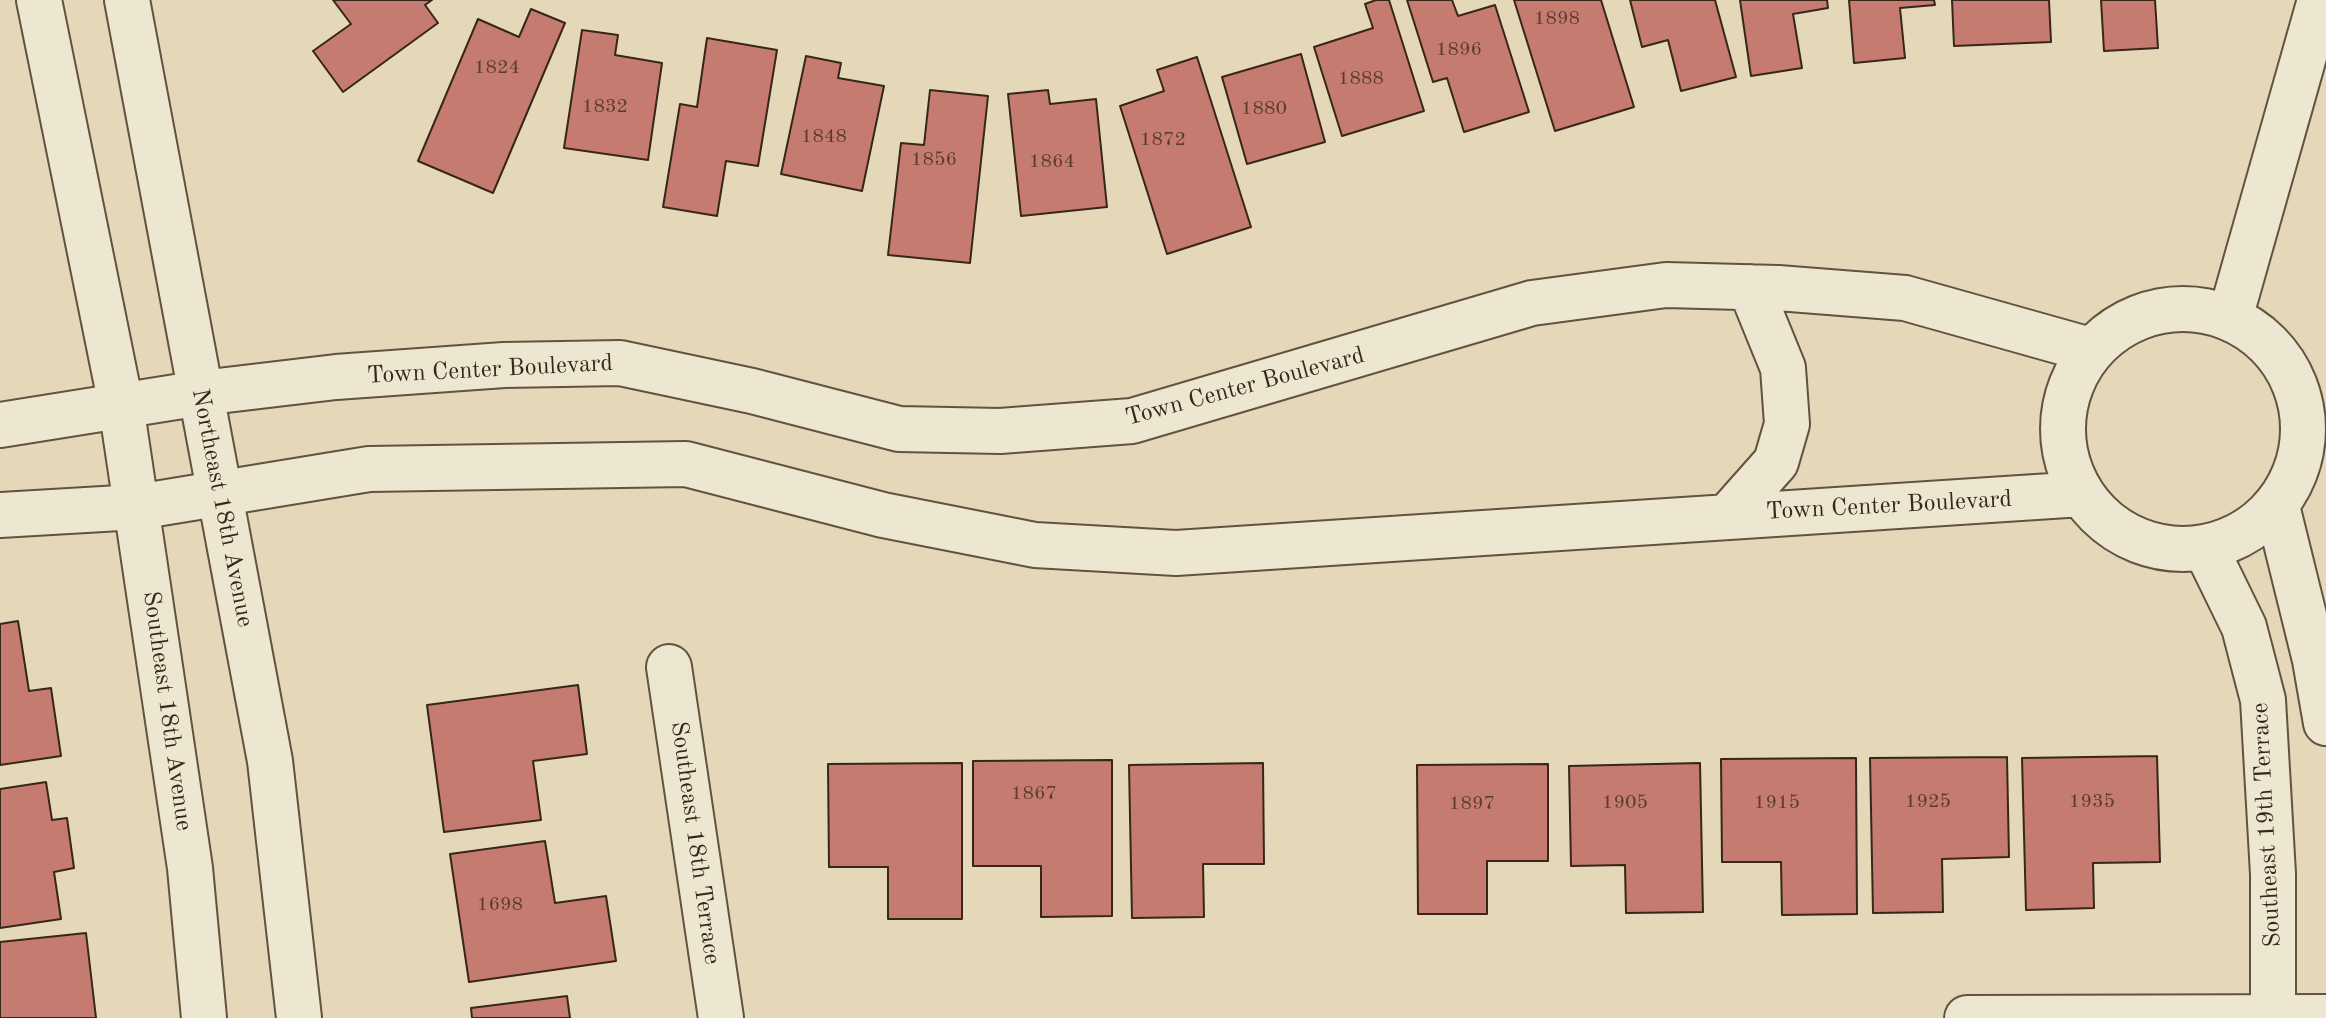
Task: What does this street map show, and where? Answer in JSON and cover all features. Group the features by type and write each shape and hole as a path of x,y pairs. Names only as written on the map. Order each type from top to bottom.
{"street":[{"path":"39,0 121,405"},
{"name":"Northeast 18th Avenue","path":"127,0 270,761 299,1018"},
{"path":"2230,318 2320,0"},
{"name":"Town Center Boulevard","path":"0,425 201,393 474,367 620,363 752,391 899,429 1000,431 1132,421 1532,303 1666,285 1750,287 1905,298 2090,350"},
{"path":"1729,515 1776,462 1787,424 1783,368 1750,287"},
{"path":"2162,309 2201,309 2230,318 2275,349 2314,409 2305,426 2298,469 2277,506 2245,533 2205,547 2162,547 2124,535 2091,509 2069,473 2061,431 2069,386 2090,350 2123,323 2162,309"},
{"name":"Southeast 18th Avenue","path":"121,405 190,868 204,1018"},
{"name":"Town Center Boulevard","path":"0,515 137,507 369,469 686,464 883,515 1035,545 1176,553 2082,494"},
{"path":"2277,506 2315,660 2326,723"},
{"name":"Southeast 19th Terrace","path":"2205,547 2244,627 2263,700 2273,874 2273,1018"},
{"name":"Southeast 18th Terrace","path":"669,667 721,1018"},
{"path":"1967,1018 2326,1017"}],"building":[{"path":"333,0 432,0 425,5 438,23 343,92 313,51 351,24"},
{"path":"1389,0 1424,111 1342,136 1314,47 1373,28 1365,4"},
{"path":"1407,0 1452,0 1458,16 1495,5 1529,112 1464,132 1447,78 1433,82"},
{"path":"1514,0 1601,0 1634,107 1555,131"},
{"path":"1630,0 1715,0 1736,77 1681,91 1668,40 1642,47"},
{"path":"1740,0 1827,0 1828,8 1793,14 1802,68 1751,76"},
{"path":"1849,0 1934,0 1935,5 1900,8 1905,58 1854,63"},
{"path":"1952,0 2049,0 2051,42 1954,46"},
{"path":"2101,0 2155,0 2158,48 2104,51"},
{"path":"531,9 565,23 493,193 418,161 478,19 519,37"},
{"path":"582,30 618,35 615,55 662,63 648,160 564,148"},
{"path":"707,38 777,50 758,166 726,161 717,216 663,207 680,104 697,107"},
{"path":"1301,54 1325,142 1247,164 1222,77"},
{"path":"806,56 841,63 838,78 884,86 862,191 781,174"},
{"path":"1197,57 1251,227 1167,254 1120,106 1164,91 1157,70"},
{"path":"930,90 988,96 970,263 888,255 901,143 924,145"},
{"path":"1048,90 1050,104 1096,99 1107,207 1021,216 1008,94"},
{"path":"18,621 29,691 51,688 61,756 0,765 0,624"},
{"path":"578,685 587,754 533,761 541,820 444,832 427,705"},
{"path":"2157,756 2160,862 2093,863 2094,908 2026,910 2022,758"},
{"path":"2007,757 2009,857 1942,859 1943,912 1873,913 1870,758"},
{"path":"1856,758 1857,914 1782,915 1781,862 1722,862 1721,759"},
{"path":"1112,760 1112,916 1041,917 1041,866 973,866 973,761"},
{"path":"962,763 962,919 888,919 888,867 829,867 828,764"},
{"path":"1263,763 1264,864 1203,864 1204,917 1132,918 1129,765"},
{"path":"1700,763 1703,912 1626,913 1625,865 1571,866 1569,766"},
{"path":"1548,764 1548,861 1487,861 1487,914 1418,914 1417,765"},
{"path":"46,782 52,820 67,818 74,868 54,872 61,919 0,928 0,789"},
{"path":"545,841 555,903 606,896 616,961 469,982 450,854"},
{"path":"86,933 96,1018 0,1018 0,942"},
{"path":"567,996 570,1018 472,1018 471,1008"}]}
